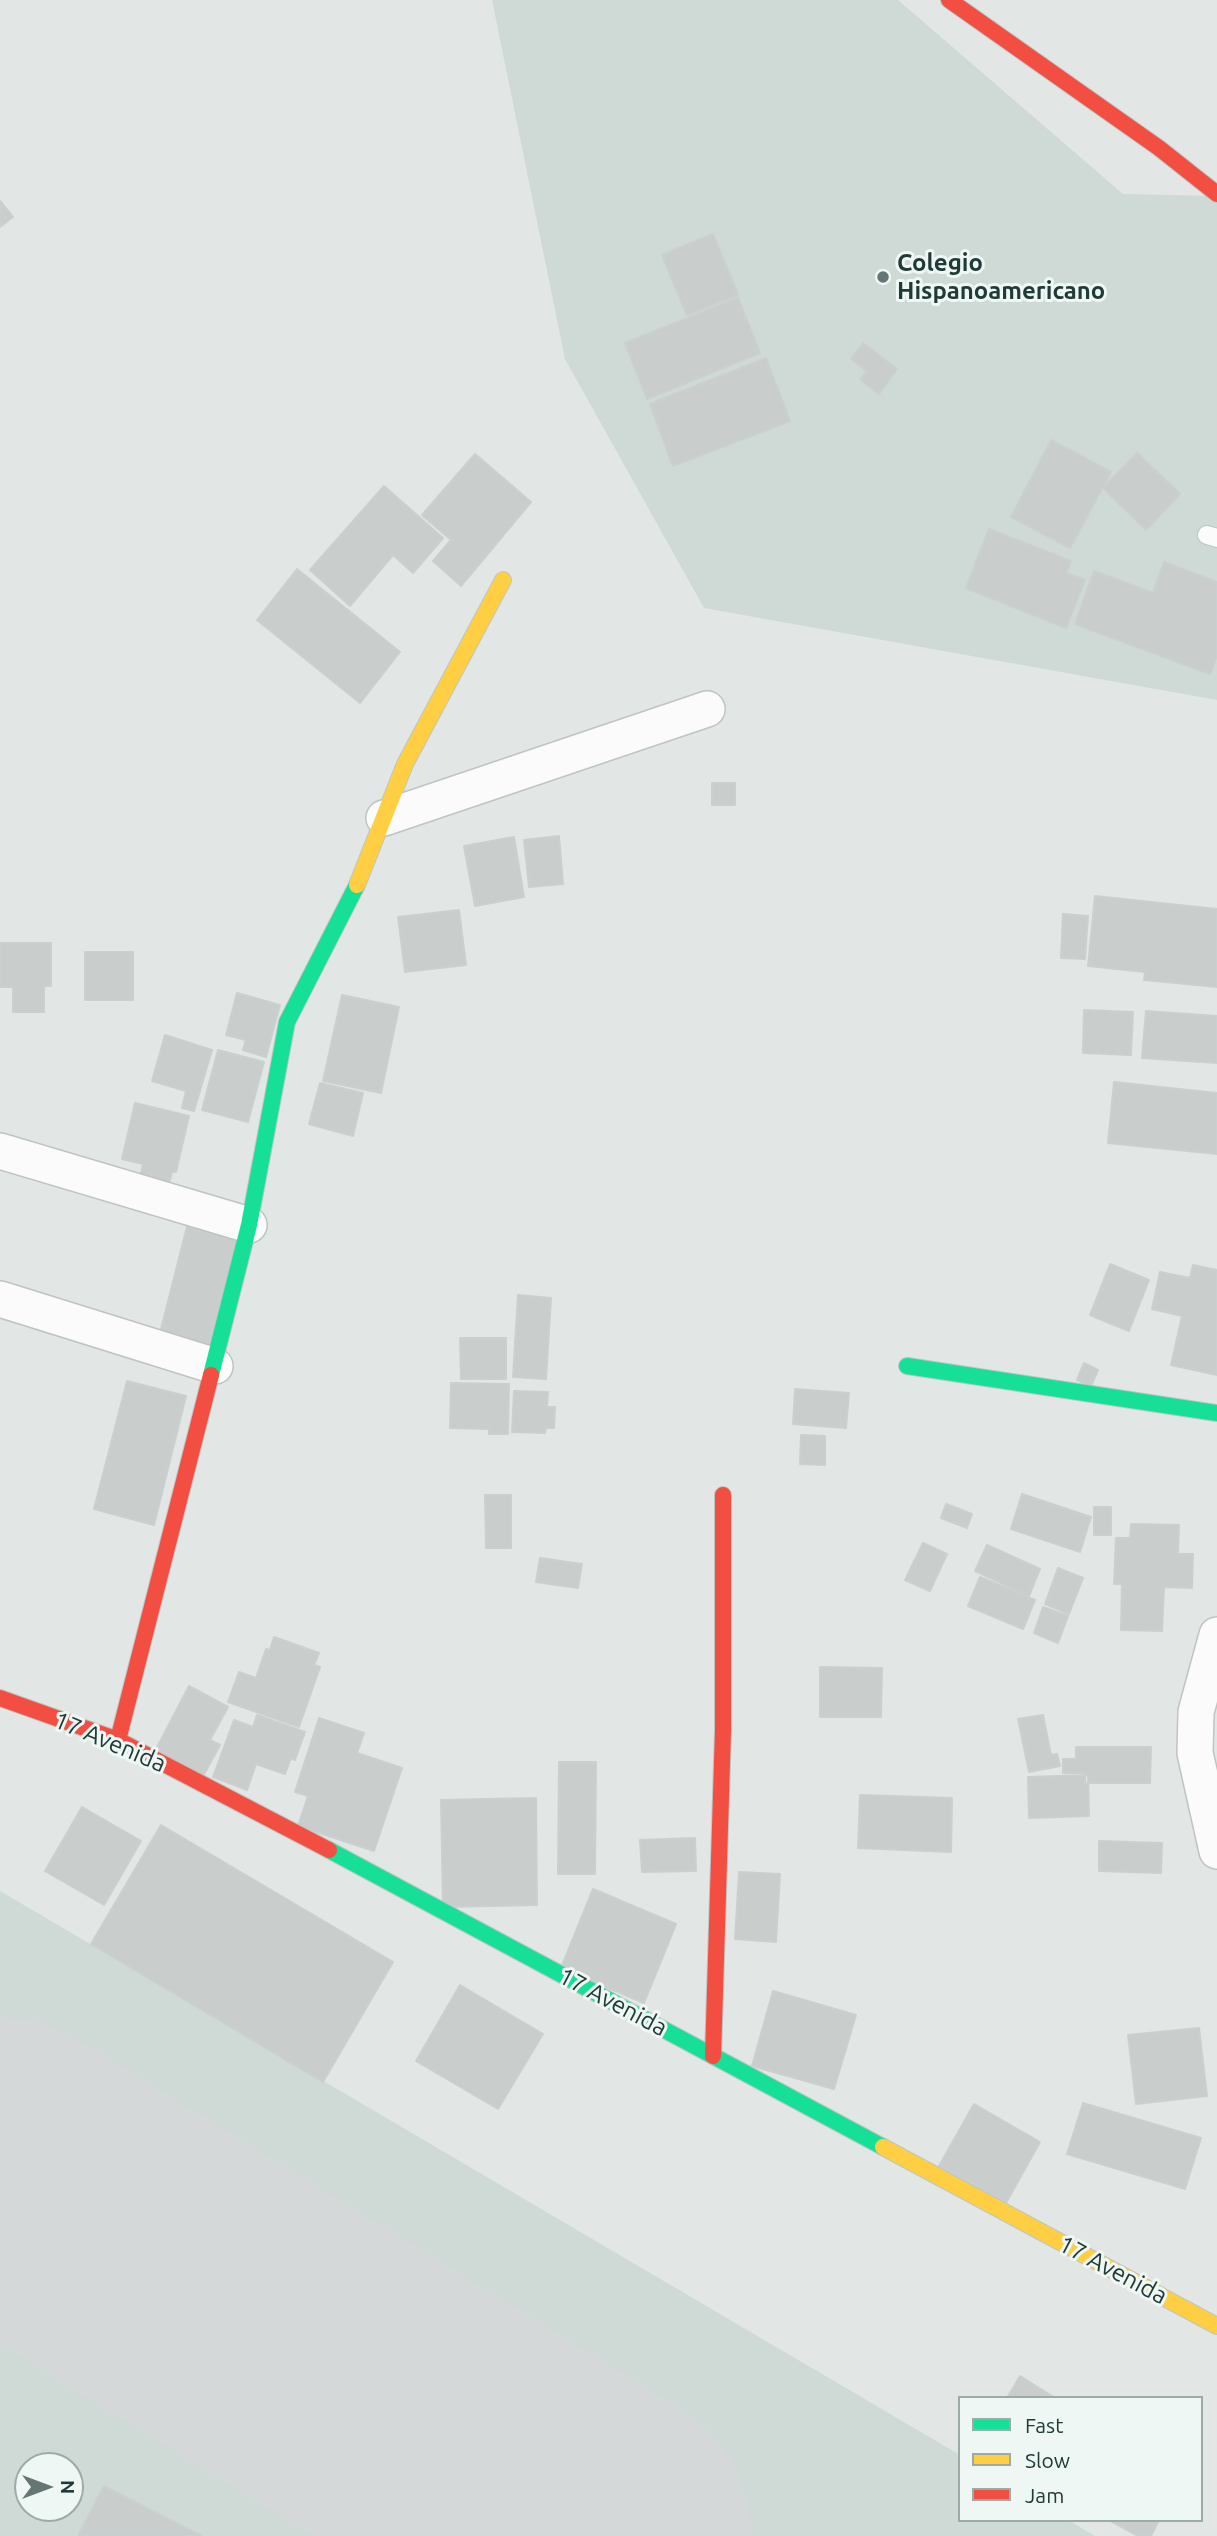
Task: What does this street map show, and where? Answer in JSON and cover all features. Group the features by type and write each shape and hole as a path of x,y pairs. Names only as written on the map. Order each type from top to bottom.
{"street":[{"path":"949,0 1159,148 1217,194"},
{"path":"118,1740 215,1366 248,1225 287,1023 365,869 405,764 503,580"},
{"path":"384,818 707,709"},
{"path":"0,1151 248,1225"},
{"path":"0,1299 215,1366"},
{"path":"907,1366 1217,1413"},
{"path":"713,2056 723,1730 723,1495"},
{"path":"1217,1635 1196,1712 1195,1753 1211,1799 1217,1851"},
{"name":"17 Avenida","path":"0,1698 118,1740 365,1868 1217,2326"}],"shaded area":[{"name":"Colegio Hispanoamericano","path":"492,0 898,0 1123,194 1217,196 1217,700 704,608 565,359"},
{"path":"0,1891 958,2454 958,2522 1071,2522 1095,2536 0,2536"}],"building":[{"path":"0,201 13,217 0,227"},
{"path":"713,234 738,295 687,315 662,255"},
{"path":"738,298 760,353 647,399 625,343"},
{"path":"863,343 897,369 879,394 860,379 867,371 851,359"},
{"path":"766,358 790,421 673,466 650,404"},
{"path":"1051,440 1111,472 1070,548 1011,517"},
{"path":"1137,453 1180,494 1146,530 1103,488"},
{"path":"475,454 531,502 461,586 433,561 451,540 422,515"},
{"path":"384,486 443,538 413,573 393,555 350,606 310,570"},
{"path":"989,529 1071,561 1066,573 1085,580 1066,628 966,588"},
{"path":"1164,562 1217,582 1217,655 1210,674 1075,624 1094,571 1153,593"},
{"path":"297,569 400,652 360,703 257,620"},
{"path":"712,783 735,783 735,805 712,805"},
{"path":"559,836 563,884 529,887 524,840"},
{"path":"514,837 524,897 475,906 464,846"},
{"path":"1095,896 1217,909 1217,987 1144,980 1145,972 1088,966"},
{"path":"459,910 466,965 405,972 398,917"},
{"path":"1063,914 1088,916 1085,959 1061,958"},
{"path":"0,943 51,943 51,986 44,986 44,1012 13,1012 13,987 0,987"},
{"path":"85,952 133,952 133,1000 85,1000"},
{"path":"237,993 280,1005 266,1057 243,1050 246,1040 226,1035"},
{"path":"342,995 399,1007 381,1093 323,1081"},
{"path":"1084,1010 1133,1012 1131,1055 1083,1053"},
{"path":"1146,1011 1217,1016 1217,1063 1142,1058"},
{"path":"165,1035 212,1050 194,1111 182,1108 186,1091 152,1081"},
{"path":"218,1050 264,1062 248,1122 202,1110"},
{"path":"1114,1082 1217,1093 1217,1154 1108,1143"},
{"path":"320,1083 363,1093 353,1136 309,1124"},
{"path":"135,1103 189,1116 176,1172 172,1172 169,1183 140,1177 143,1164 122,1159"},
{"path":"189,1219 239,1232 209,1346 160,1333"},
{"path":"1110,1264 1149,1280 1129,1331 1090,1315"},
{"path":"1193,1265 1217,1270 1217,1375 1171,1365 1182,1316 1152,1309 1160,1272 1190,1278"},
{"path":"518,1295 551,1298 546,1379 513,1377"},
{"path":"460,1338 506,1338 506,1379 461,1379"},
{"path":"1084,1363 1098,1370 1091,1386 1077,1380"},
{"path":"127,1381 186,1396 154,1525 94,1509"},
{"path":"451,1383 509,1384 508,1434 489,1434 489,1429 450,1428"},
{"path":"795,1389 849,1393 846,1428 793,1424"},
{"path":"514,1391 548,1392 547,1407 555,1407 554,1428 546,1428 545,1433 512,1432"},
{"path":"801,1435 825,1436 825,1465 800,1464"},
{"path":"1022,1494 1091,1517 1080,1552 1011,1529"},
{"path":"485,1495 511,1495 511,1548 486,1548"},
{"path":"946,1504 972,1514 967,1528 941,1518"},
{"path":"1094,1507 1111,1507 1111,1535 1094,1535"},
{"path":"1131,1524 1179,1525 1178,1554 1193,1554 1192,1588 1164,1587 1162,1631 1121,1630 1122,1584 1114,1584 1116,1538 1130,1538"},
{"path":"923,1543 947,1554 930,1591 905,1580"},
{"path":"987,1545 1040,1569 1029,1596 975,1571"},
{"path":"540,1558 582,1564 578,1588 536,1582"},
{"path":"1058,1568 1083,1578 1069,1614 1045,1604"},
{"path":"980,1577 1035,1600 1023,1629 968,1606"},
{"path":"1043,1607 1068,1616 1058,1643 1034,1633"},
{"path":"274,1637 319,1653 314,1665 320,1667 299,1727 228,1702 239,1672 256,1678 266,1649 270,1650"},
{"path":"820,1667 882,1668 881,1717 820,1717"},
{"path":"189,1686 228,1707 210,1740 220,1745 202,1778 154,1753"},
{"path":"257,1715 305,1732 295,1760 291,1758 285,1774 256,1764 247,1790 213,1777 234,1720 253,1727"},
{"path":"1043,1715 1051,1755 1057,1754 1060,1766 1029,1772 1018,1719"},
{"path":"319,1718 364,1733 357,1753 402,1768 374,1851 298,1826 308,1796 295,1792"},
{"path":"1076,1747 1151,1747 1150,1783 1085,1783 1085,1773 1063,1773 1063,1759 1076,1759"},
{"path":"559,1762 596,1762 595,1874 558,1874"},
{"path":"1088,1775 1089,1816 1029,1818 1028,1777"},
{"path":"860,1795 952,1798 951,1852 858,1848"},
{"path":"536,1798 537,1905 443,1907 441,1800"},
{"path":"82,1807 141,1841 104,1905 45,1871"},
{"path":"161,1825 393,1962 323,2082 91,1944"},
{"path":"695,1838 696,1871 642,1872 640,1840"},
{"path":"1099,1841 1162,1843 1161,1873 1099,1871"},
{"path":"739,1872 780,1874 776,1942 735,1939"},
{"path":"593,1889 676,1924 644,2003 561,1968"},
{"path":"460,1985 543,2034 498,2109 416,2061"},
{"path":"773,1991 856,2015 834,2089 752,2066"},
{"path":"1199,2028 1207,2096 1136,2104 1128,2035"},
{"path":"1083,2103 1201,2138 1185,2189 1067,2154"},
{"path":"974,2104 1040,2142 1006,2203 939,2166"},
{"path":"1020,2376 1052,2396 1008,2396"},
{"path":"104,2486 201,2536 78,2536"},
{"path":"1113,2522 1158,2522 1151,2536 1138,2536"}],"runway":[{"path":"0,2168 601,2536"}],"traffic: fast":[{"path":"211,1375 249,1225 287,1022 357,885"},
{"path":"907,1366 1217,1413"},
{"path":"329,1850 883,2147"}],"traffic: slow":[{"path":"357,885 405,764 503,580"},
{"path":"883,2147 1217,2326"}],"traffic: jam":[{"path":"949,0 1159,148 1217,194"},
{"path":"118,1740 211,1375"},
{"path":"713,2056 723,1730 723,1495"},
{"path":"0,1698 118,1740 329,1850"}],"place":[{"name":"Colegio Hispanoamericano","path":"883,277"}]}
